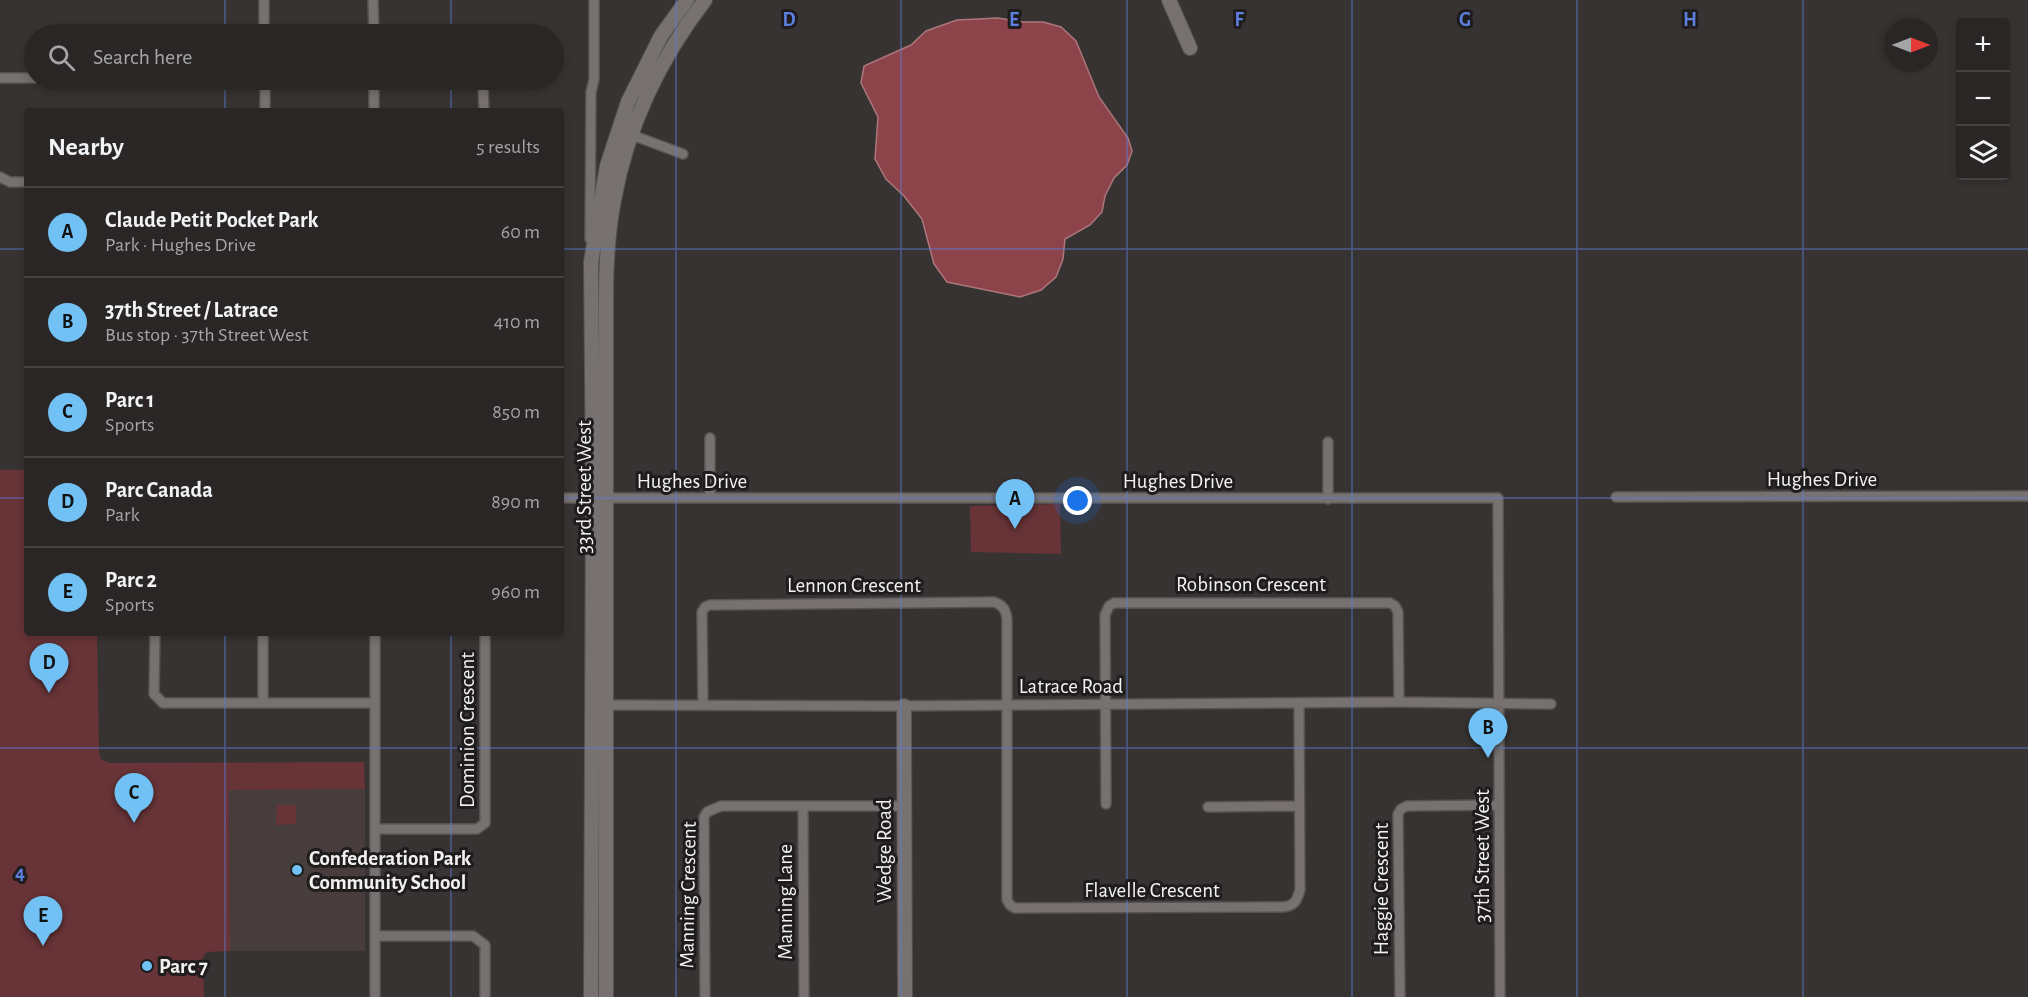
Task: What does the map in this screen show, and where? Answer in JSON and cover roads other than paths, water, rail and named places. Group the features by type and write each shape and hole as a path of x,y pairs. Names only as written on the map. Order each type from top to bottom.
{"main road":[{"name":"33rd Street West","path":"606,997 606,705 591,262 607,166 628,102 662,36 687,0"},
{"name":"33rd Street West","path":"591,997 591,706 609,235 620,172 648,94 660,67 705,0"},
{"path":"1169,0 1190,48"},
{"name":"Wedge Road","path":"904,706 905,997"}],"street":[{"path":"264,0 264,24"},
{"path":"373,0 374,24"},
{"name":"33rd Street West","path":"591,262 591,92 594,80 594,0"},
{"path":"0,78 24,78"},
{"path":"265,90 265,108"},
{"path":"374,90 374,108"},
{"path":"483,90 484,108"},
{"path":"632,135 683,154"},
{"path":"0,177 10,182 24,182"},
{"path":"710,438 710,498"},
{"path":"1328,442 1328,499"},
{"name":"Hughes Drive","path":"1616,497 2028,496"},
{"name":"Hughes Drive","path":"564,498 1498,498"},
{"name":"37th Street West","path":"1498,498 1500,997"},
{"name":"Lennon Crescent","path":"704,705 702,612 710,605 994,602 1004,608 1007,619 1007,704"},
{"name":"Robinson Crescent","path":"1106,804 1105,615 1109,606 1118,602 1390,603 1398,612 1399,702"},
{"path":"155,636 154,694 163,703 374,703"},
{"path":"262,704 263,636"},
{"path":"375,636 375,997"},
{"name":"Dominion Crescent","path":"376,829 477,829 485,823 485,636"},
{"name":"Latrace Road","path":"591,706 1399,702 1551,704"},
{"name":"Flavelle Crescent","path":"1007,704 1007,900 1015,908 1290,907 1295,903 1300,890 1299,703"},
{"name":"Haggie Crescent","path":"1400,997 1398,814 1407,806 1499,805"},
{"name":"Manning Crescent","path":"705,997 704,817 707,812 721,806 905,806"},
{"name":"Manning Lane","path":"803,806 804,997"},
{"path":"1208,807 1299,806"},
{"path":"375,936 473,936 485,945 486,997"}],"place":[{"name":"Claude Petit Pocket Park","path":"1015,529"},
{"name":"Parc Canada","path":"49,693"},
{"name":"37th Street / Latrace","path":"1488,758"},
{"name":"Parc 1","path":"134,823"},
{"name":"Confederation Park Community School","path":"297,870"},
{"name":"Parc 2","path":"43,946"},
{"name":"Parc 7","path":"147,966"}]}
